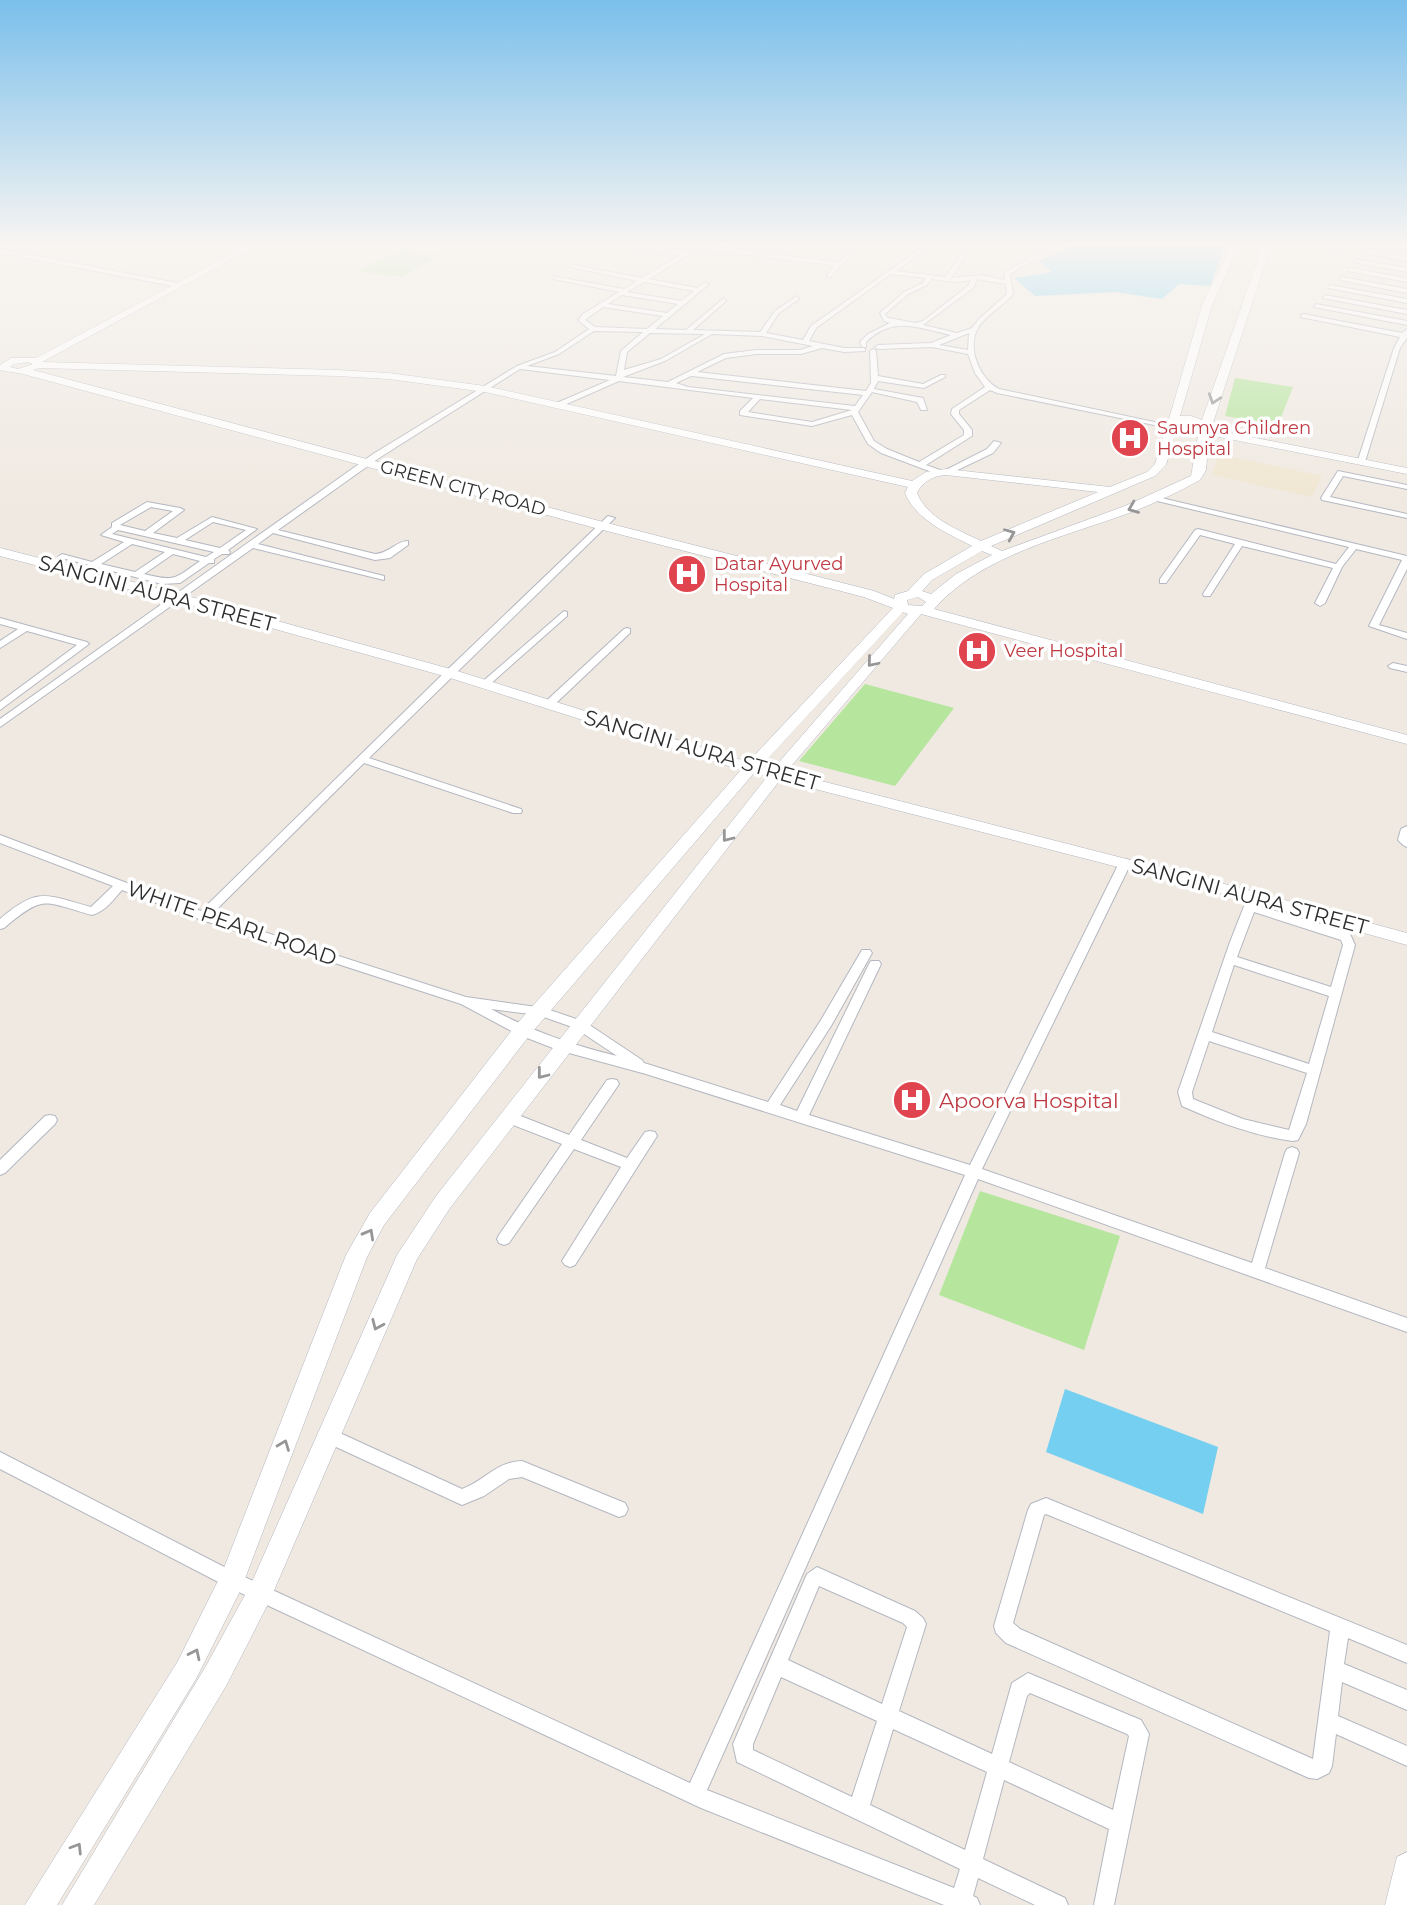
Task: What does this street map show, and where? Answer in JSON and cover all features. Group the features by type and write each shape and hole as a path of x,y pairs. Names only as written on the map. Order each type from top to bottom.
{"street":[{"path":"15,367 84,331"},
{"path":"0,724 372,459 519,367 557,353 590,331"},
{"path":"620,376 624,352 648,331"},
{"path":"666,331 762,334 823,345 875,349 932,345 971,353"},
{"path":"806,341 811,331"},
{"path":"863,348 863,342 879,331"},
{"path":"941,331 954,334"},
{"path":"932,345 966,331"},
{"path":"974,331 971,353 988,388"},
{"path":"77,1905 216,1676 260,1594 408,1255 443,1202 777,774 916,603 928,578 981,546 1115,491 1156,469 1199,331"},
{"path":"40,1905 187,1670 232,1580 358,1255 377,1219 522,1031 751,768 916,603 1001,555 1156,498 1196,478 1200,470 1205,429 1238,331"},
{"path":"1361,460 1398,346 1406,334 1388,331"},
{"path":"562,404 620,376 663,360 713,333"},
{"path":"669,384 724,356 756,352 801,352 823,345"},
{"path":"1398,346 1407,348"},
{"path":"764,382 743,412 812,424 856,410 875,383 875,349"},
{"path":"15,367 389,376 485,389 562,404 786,458 914,485"},
{"name":"GREEN CITY ROAD","path":"15,367 372,459 869,594 916,603"},
{"path":"519,367 620,376 856,410"},
{"path":"691,374 869,391 920,400 924,408"},
{"path":"874,378 925,386 943,376"},
{"path":"922,464 968,436 968,430 955,414 956,409 988,388 1171,424 1187,434 1205,429 1407,469"},
{"path":"856,410 871,442 884,451 942,472 1115,491"},
{"path":"997,443 990,451 914,485 909,493 911,500 923,513 1001,555"},
{"path":"1407,487 1341,473 1325,498 1407,516"},
{"path":"1156,498 1354,546 1406,563 1374,626 1407,636"},
{"path":"117,527 116,523 148,504 180,510 147,533"},
{"path":"62,557 162,581 177,581 253,528 212,519 178,541"},
{"path":"203,916 607,522"},
{"path":"225,565 105,535 117,527 239,555"},
{"path":"273,531 375,557 387,556 405,543"},
{"path":"1163,581 1198,532 1338,567"},
{"path":"94,564 130,542"},
{"path":"1207,594 1240,542"},
{"path":"253,545 381,578"},
{"path":"1320,603 1338,567 1354,546"},
{"name":"SANGINI AURA STREET","path":"0,552 450,673 751,768 1125,863 1313,919 1407,939"},
{"path":"136,575 171,552"},
{"path":"916,603 1407,729"},
{"path":"916,603 1407,740"},
{"path":"485,684 564,614"},
{"path":"0,707 84,645 25,628 3,625"},
{"path":"0,645 25,628"},
{"path":"549,704 627,631"},
{"path":"61,664 79,668"},
{"path":"1393,666 1407,669"},
{"path":"363,759 517,811"},
{"path":"1407,829 1407,843"},
{"name":"WHITE PEARL ROAD","path":"0,839 203,916 465,1001"},
{"path":"695,1796 974,1171 1125,863"},
{"path":"0,925 26,903 40,897 92,911 99,908 120,885"},
{"path":"1252,902 1185,1092 1187,1102 1273,1134 1293,1136 1349,945 1346,937 1313,919"},
{"path":"771,1108 870,959 801,1117"},
{"path":"1231,960 1335,993"},
{"path":"465,1001 539,1011 580,1025 646,1069"},
{"path":"465,1001 522,1031 563,1047 646,1069 974,1171 1407,1325"},
{"path":"1206,1035 1313,1070"},
{"path":"504,1239 612,1084"},
{"path":"508,1117 630,1165"},
{"path":"0,1169 50,1120"},
{"path":"570,1261 650,1136"},
{"path":"1257,1271 1292,1153"},
{"path":"329,1436 462,1497 473,1495 500,1473 512,1468 522,1469 619,1509"},
{"path":"0,1460 260,1594 695,1796 965,1903 972,1864 1019,1690 1024,1683 1134,1727 1140,1738 1104,1905"},
{"path":"1340,1626 1322,1766 1317,1769 1309,1769 1013,1636 1003,1626 1037,1510 1046,1506 1340,1626 1407,1654"},
{"path":"858,1810 918,1625 909,1617 815,1577 743,1744 744,1755 858,1810 1058,1905"},
{"path":"777,1665 1122,1824"},
{"path":"1334,1669 1407,1700"},
{"path":"1328,1721 1407,1756"},
{"path":"1400,1905 1407,1867"}],"shaded area":[{"path":"1219,454 1322,476 1312,497 1212,475"}],"green space":[{"path":"1235,378 1293,387 1278,425 1225,416"},
{"path":"865,684 954,708 895,786 799,761"},
{"path":"980,1191 1120,1236 1084,1350 939,1295"}],"water":[{"path":"1065,1389 1218,1447 1203,1514 1046,1452"}],"place":[{"name":"Saumya Children Hospital","path":"1130,438"},
{"name":"Datar Ayurved Hospital","path":"687,574"},
{"name":"Veer Hospital","path":"977,651"},
{"name":"Apoorva Hospital","path":"912,1100"}]}
